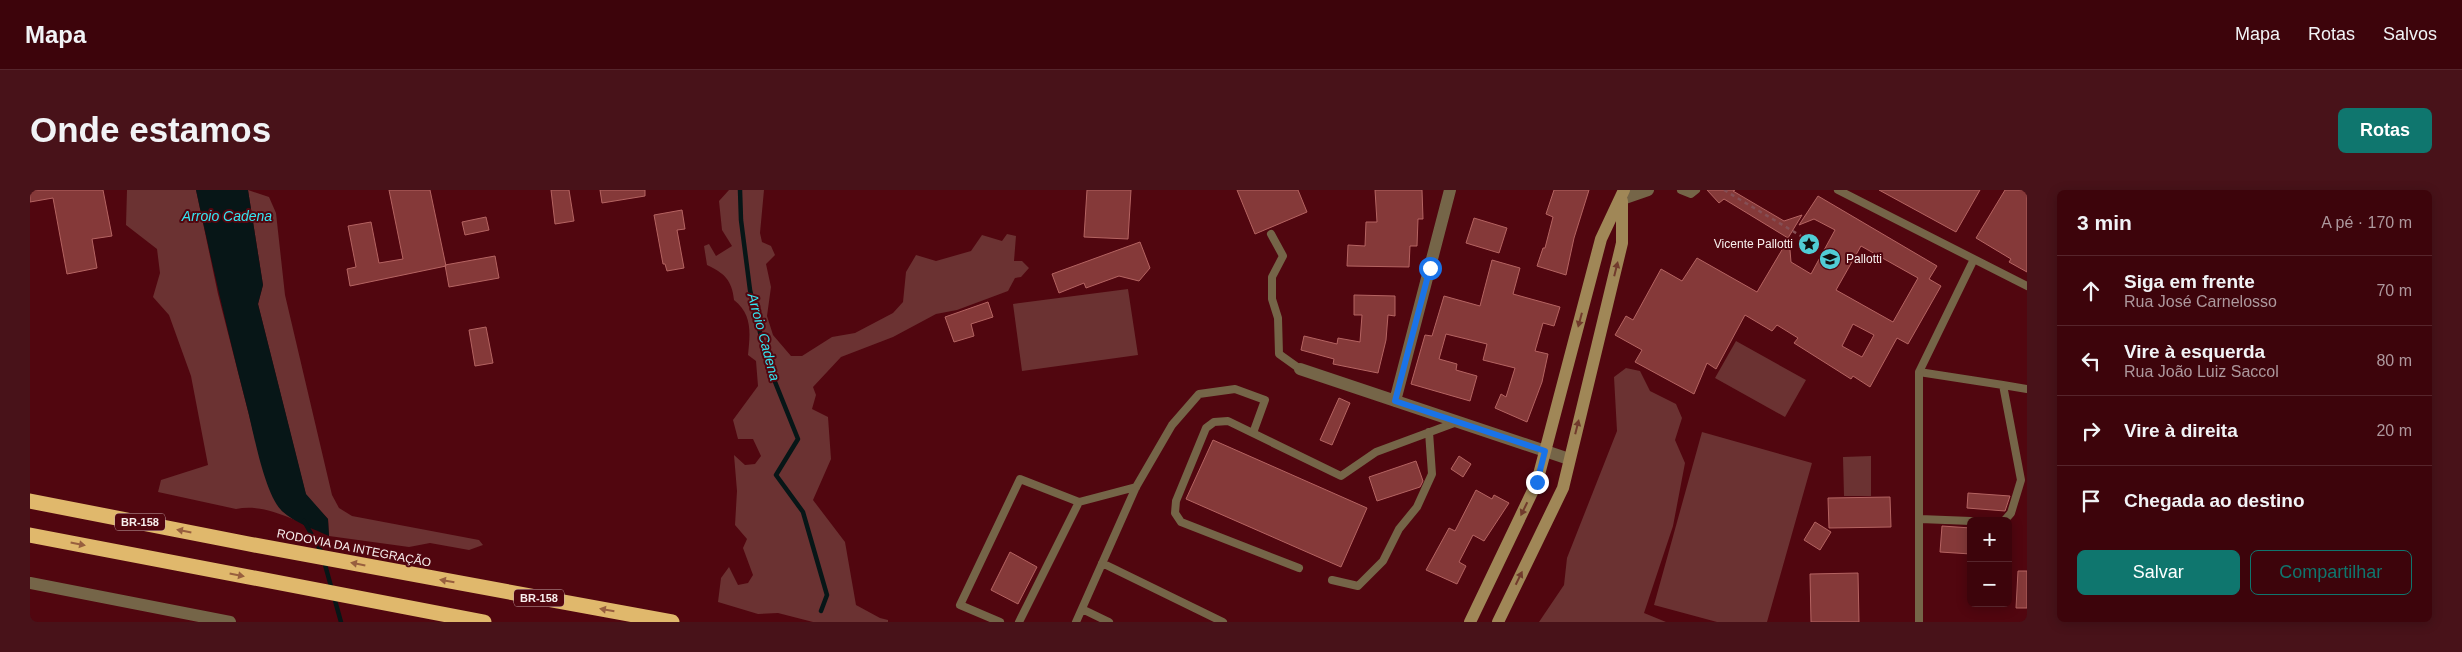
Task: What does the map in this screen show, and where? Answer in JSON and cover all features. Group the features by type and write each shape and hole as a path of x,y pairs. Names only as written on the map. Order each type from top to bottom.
{"highway":[{"name":"RODOVIA DA INTEGRAÇÃO","path":"30,501 249,544 672,622"},
{"path":"30,535 484,622"}],"street":[{"path":"1395,401 1450,190"},
{"path":"1623,194 1648,190"},
{"path":"1470,622 1537,482 1601,239 1623,194"},
{"path":"1498,622 1563,488 1622,243 1623,194"},
{"path":"1300,369 1569,460"},
{"path":"30,583 230,622"}],"lane":[{"path":"1681,190 1691,194 1696,190"},
{"path":"1838,190 2027,286"},
{"path":"1271,234 1283,256 1272,277 1272,299 1278,318 1279,354 1300,369"},
{"path":"1919,622 1919,372 1974,259"},
{"path":"1919,372 2027,390"},
{"path":"2003,386 2021,480 2011,513 2008,517"},
{"path":"1076,622 1136,487 1172,425 1199,394 1234,389 1266,400 1253,433"},
{"path":"1299,568 1182,522 1175,513 1176,501 1206,428 1214,422 1228,421 1341,476 1376,452 1457,422"},
{"path":"1332,580 1358,586 1383,560 1399,529 1417,507 1432,474 1429,432"},
{"path":"1000,622 960,605 1020,479 1079,502 1136,487"},
{"path":"1018,622 1079,502"},
{"path":"1920,519 1967,521"},
{"path":"1102,563 1223,622"},
{"path":"1082,608 1109,622"}],"path":[{"path":"1724,190 1802,236"}],"shaded area":[{"path":"127,190 196,190 218,294 260,458 273,496 282,511 295,520 266,510 236,509 158,492 161,480 208,465 191,376 169,315 153,297 160,273 157,249 126,225"},
{"path":"248,190 269,197 276,213 285,295 332,495 339,508 352,516 479,540 483,545 469,550 430,543 409,547 329,536 328,519 306,495 258,304 263,285"},
{"path":"729,190 764,190 760,233 762,242 771,246 775,255 766,264 771,287 767,316 773,335 791,356 802,356 832,337 855,333 893,313 903,302 906,272 916,255 936,261 971,251 982,235 1002,241 1007,234 1016,236 1014,261 1022,261 1029,268 1021,277 1015,278 1008,291 957,310 936,314 893,337 841,357 813,387 816,395 812,409 828,417 831,459 813,500 845,542 856,605 880,618 888,620 888,622 813,622 778,613 758,614 718,602 721,578 729,567 738,585 748,583 753,575 743,548 747,539 735,525 737,491 734,455 745,465 755,464 761,456 753,439 738,439 733,420 758,386 756,361 748,355 749,325 744,312 734,300 729,282 722,274 707,265 704,246 709,244 716,256 732,246 722,230 719,201"},
{"path":"1128,289 1138,355 1022,371 1013,304"},
{"path":"1736,341 1806,380 1785,417 1715,378"},
{"path":"1626,368 1640,371 1650,391 1676,404 1682,418 1675,440 1685,463 1673,526 1644,613 1666,622 1539,622 1564,585 1567,558 1617,431 1614,377"},
{"path":"1702,432 1812,463 1767,622 1717,622 1654,605"},
{"path":"1871,456 1871,496 1844,496 1843,457"}],"water":[{"name":"Arroio Cadena","path":"196,190 248,190 263,285 258,304 306,494 328,519 329,536 293,519 282,511 270,492 265,479"}],"building":[{"path":"30,190 103,190 112,236 92,239 97,268 67,274 53,198 30,202"},
{"path":"389,190 430,190 446,266 350,286 347,269 356,267 348,226 371,222 379,263 403,259"},
{"path":"551,190 569,190 574,221 555,224"},
{"path":"600,190 645,190 645,196 602,203"},
{"path":"1087,190 1131,190 1128,239 1084,237"},
{"path":"1237,190 1298,190 1307,212 1255,234"},
{"path":"1375,190 1422,190 1423,219 1418,219 1417,246 1410,246 1409,267 1347,266 1348,245 1365,246 1366,222 1377,222"},
{"path":"1554,190 1589,190 1574,238 1566,275 1537,266 1543,248 1545,248 1553,217 1546,214"},
{"path":"1707,190 1735,190 1733,191 1784,221 1802,215 1788,238 1724,199 1719,203"},
{"path":"1879,190 1980,190 1956,232"},
{"path":"2005,190 2027,190 2027,272 2009,262 2011,259 1976,238"},
{"path":"1818,196 1937,266 1929,279 1941,286 1908,344 1897,338 1870,387 1853,376 1851,379 1794,343 1798,338 1777,325 1772,331 1745,315 1716,369 1707,363 1694,394 1635,362 1642,350 1615,335 1626,316 1633,320 1661,269 1682,281 1697,258 1757,292 1789,238 1791,262 1811,274 1835,230 1814,219 1799,225","holes":["1861,246 1918,278 1893,322 1836,290","1853,324 1874,335 1862,357 1842,346"]},
{"path":"682,210 685,229 677,230 684,268 667,271 665,264 663,264 654,215"},
{"path":"486,217 489,230 465,235 462,222"},
{"path":"1474,218 1507,228 1499,253 1466,243"},
{"path":"1140,242 1150,268 1139,281 1119,276 1086,288 1084,283 1059,293 1052,274"},
{"path":"495,256 499,278 449,287 445,265"},
{"path":"1492,260 1520,268 1513,294 1560,307 1554,326 1543,323 1535,351 1548,354 1542,382 1527,422 1495,408 1501,394 1506,397 1515,368 1483,360 1487,344 1446,334 1439,359 1457,364 1456,370 1477,376 1470,401 1411,384 1425,335 1432,336 1444,296 1480,306"},
{"path":"1354,295 1395,296 1395,316 1388,315 1386,340 1378,373 1333,364 1334,359 1301,350 1304,336 1337,344 1338,338 1360,342 1362,315 1354,315"},
{"path":"988,302 993,317 971,324 974,336 954,342 945,317"},
{"path":"486,327 493,363 475,366 469,330"},
{"path":"1339,398 1350,403 1332,445 1320,440"},
{"path":"1213,440 1367,508 1341,567 1186,499"},
{"path":"1459,456 1471,464 1463,477 1451,469"},
{"path":"1416,461 1423,481 1420,487 1377,501 1369,477"},
{"path":"1476,490 1492,499 1494,495 1509,503 1484,541 1473,535 1459,562 1466,566 1457,584 1426,570 1449,528 1455,531"},
{"path":"1968,493 2010,496 2005,511 1967,508"},
{"path":"1890,497 1891,527 1829,528 1828,498"},
{"path":"1815,522 1831,532 1820,550 1804,540"},
{"path":"1942,526 1967,528 1967,554 1940,552"},
{"path":"1010,552 1037,567 1018,604 991,590"},
{"path":"2018,571 2027,571 2027,608 2016,608"},
{"path":"1858,573 1859,622 1811,622 1810,574"}],"waterway":[{"name":"Arroio Cadena","path":"740,190 741,220 750,290 767,362 798,439 776,475 803,512 827,595 821,611"},
{"name":"Arroio Cadena","path":"304,521 322,553"},
{"name":"Arroio Cadena","path":"324,561 332,590"},
{"name":"Arroio Cadena","path":"334,597 341,622"}],"place":[{"name":"Vicente Pallotti","path":"1809,244"},
{"name":"Pallotti","path":"1830,259"}],"route":[{"path":"1430,268 1395,401 1545,451 1537,482"}]}
